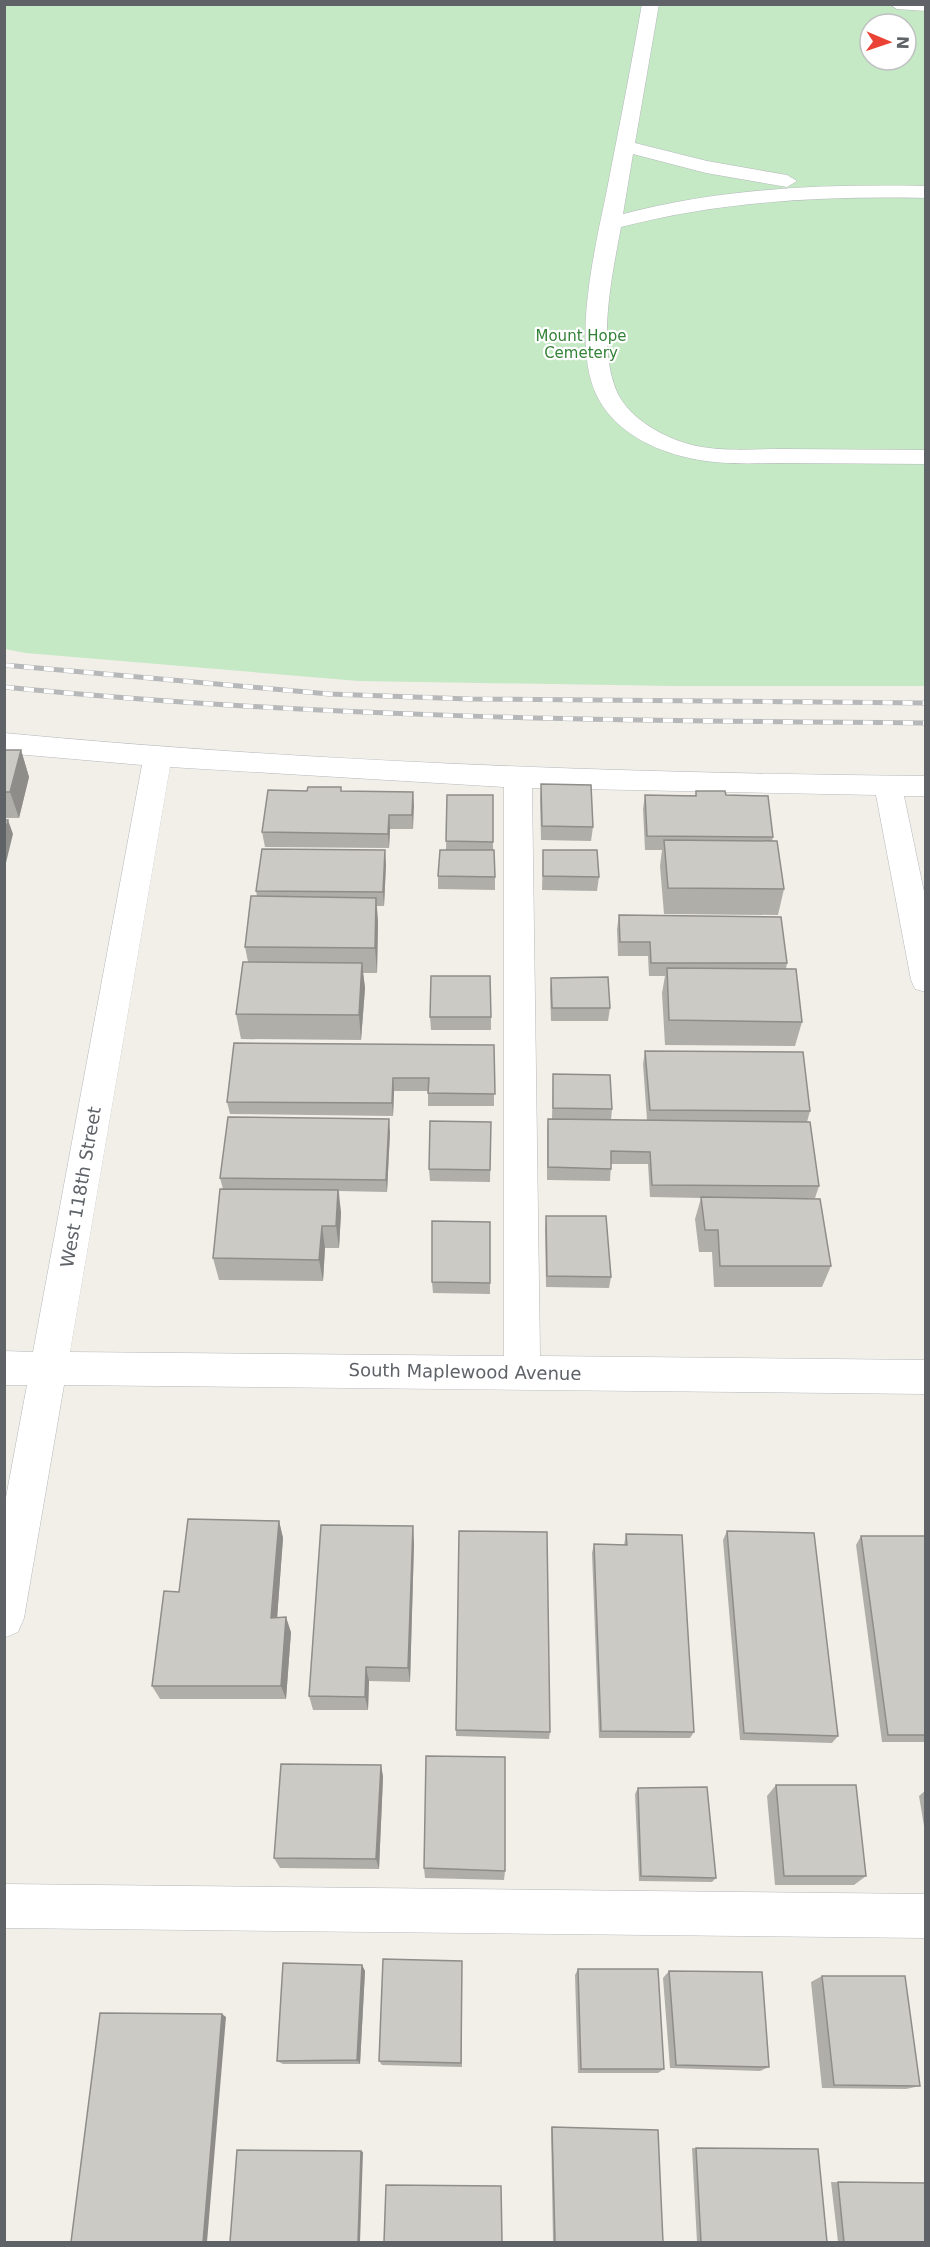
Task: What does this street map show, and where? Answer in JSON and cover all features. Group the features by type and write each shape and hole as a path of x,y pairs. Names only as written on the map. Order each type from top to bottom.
{"street":[{"path":"651,4 600,285 598,326 603,383 609,397 626,419 651,438 688,451 729,456 926,457"},
{"path":"897,4 926,6"},
{"path":"626,146 706,167 845,190"},
{"path":"612,223 660,209 718,200 845,190 926,192"},
{"path":"4,743 290,767 519,779 926,786"},
{"name":"West 118th Street","path":"4,1618 158,756"},
{"path":"519,779 522,1373"},
{"path":"888,786 926,980"},
{"name":"South Maplewood Avenue","path":"4,1368 926,1377"},
{"path":"4,1906 926,1916"}],"green space":[{"name":"Mount Hope Cemetery","path":"4,5 925,5 925,686 675,686 359,681 26,653 5,649"}],"building":[{"path":"4,750 21,750 10,792 4,792"},
{"path":"541,784 591,785 593,827 542,826"},
{"path":"308,787 341,787 341,791 413,792 412,815 389,815 388,834 262,832 268,790 307,791"},
{"path":"696,791 725,791 726,795 768,796 773,837 647,836 645,795 696,796"},
{"path":"447,795 493,795 493,842 446,841"},
{"path":"4,820 8,820 4,836"},
{"path":"664,840 777,841 784,889 668,888"},
{"path":"262,849 385,850 383,892 256,891"},
{"path":"440,850 494,850 495,877 438,876"},
{"path":"543,850 597,850 599,877 543,876"},
{"path":"251,896 376,898 375,948 245,947"},
{"path":"619,915 781,917 787,963 651,963 650,942 620,942"},
{"path":"243,962 362,963 359,1015 236,1014"},
{"path":"667,968 796,969 802,1022 669,1020"},
{"path":"431,976 490,976 491,1017 430,1017"},
{"path":"608,977 610,1008 552,1008 551,978"},
{"path":"234,1043 494,1045 495,1094 428,1093 429,1078 393,1078 392,1103 227,1102"},
{"path":"645,1051 803,1052 810,1111 650,1110"},
{"path":"553,1074 610,1075 612,1109 553,1108"},
{"path":"228,1117 389,1119 386,1180 220,1178"},
{"path":"548,1119 810,1122 819,1186 652,1185 650,1152 611,1151 611,1169 548,1167"},
{"path":"430,1121 491,1122 490,1170 429,1169"},
{"path":"220,1189 338,1190 336,1226 322,1226 319,1260 213,1258"},
{"path":"701,1197 820,1199 831,1266 720,1266 718,1230 705,1230"},
{"path":"546,1216 606,1216 611,1277 547,1276"},
{"path":"432,1221 490,1222 490,1283 432,1282"},
{"path":"188,1519 279,1521 271,1618 286,1617 281,1686 152,1686 164,1591 179,1592"},
{"path":"321,1525 413,1526 408,1668 366,1667 365,1697 309,1696"},
{"path":"459,1531 547,1532 550,1732 456,1730"},
{"path":"727,1531 814,1533 838,1736 744,1733"},
{"path":"626,1534 682,1535 694,1732 601,1731 594,1544 627,1545"},
{"path":"861,1536 926,1536 926,1735 888,1735"},
{"path":"426,1756 505,1757 505,1871 424,1868"},
{"path":"281,1764 381,1765 376,1859 274,1858"},
{"path":"776,1785 856,1785 866,1876 784,1876"},
{"path":"707,1787 716,1878 641,1876 638,1788"},
{"path":"383,1959 462,1961 461,2063 379,2061"},
{"path":"283,1963 362,1965 357,2060 277,2061"},
{"path":"578,1969 658,1969 664,2069 581,2069"},
{"path":"669,1971 762,1972 769,2067 676,2065"},
{"path":"822,1976 905,1976 920,2086 834,2085"},
{"path":"100,2013 222,2014 203,2242 71,2242"},
{"path":"552,2127 658,2130 663,2242 555,2242"},
{"path":"696,2148 818,2149 827,2242 701,2242"},
{"path":"237,2150 361,2151 358,2242 230,2242"},
{"path":"838,2182 926,2183 926,2242 844,2242"},
{"path":"386,2185 501,2186 502,2242 384,2242"}],"railway":[{"path":"4,665 329,694 469,699 926,703"},
{"path":"4,687 234,705 465,716 926,723"}]}
